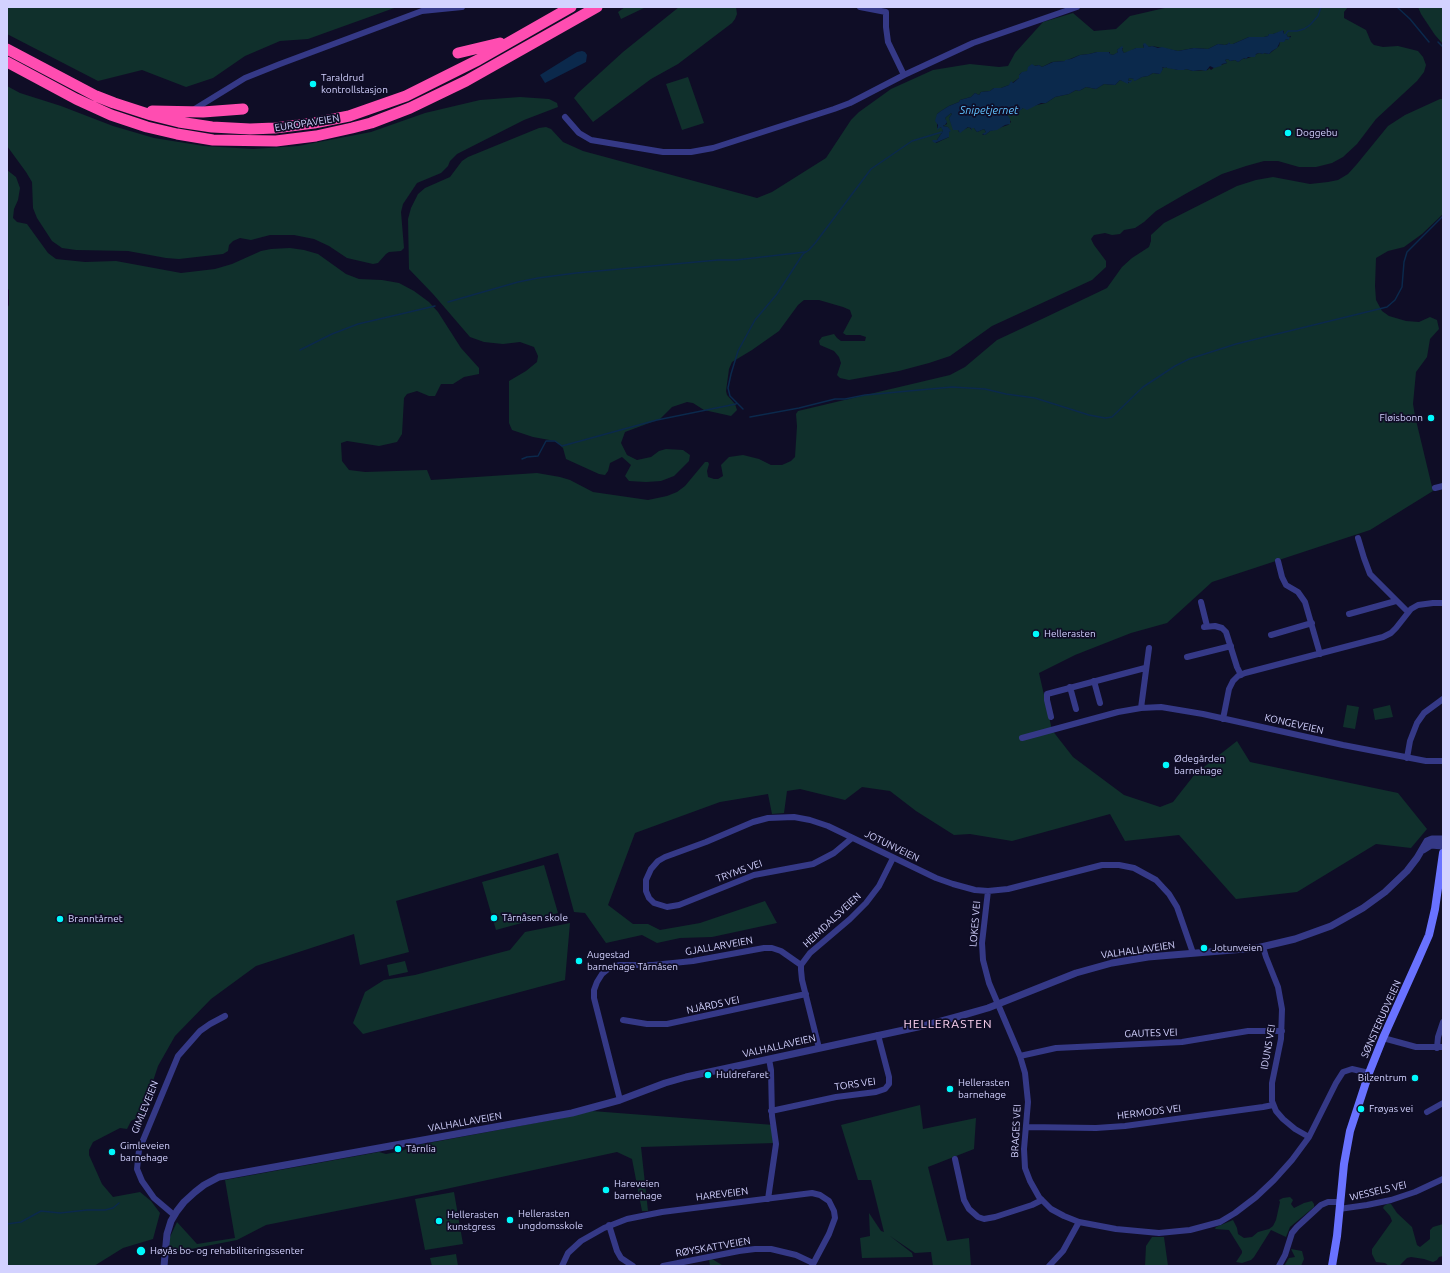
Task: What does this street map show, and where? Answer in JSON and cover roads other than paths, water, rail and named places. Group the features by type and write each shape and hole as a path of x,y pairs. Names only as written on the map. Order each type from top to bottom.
{"highway":[{"name":"EUROPAVEIEN","path":"7,49 96,96 133,110 179,122 212,127 244,129 294,126 332,120 367,110 406,96 478,60 571,7"},
{"name":"EUROPAVEIEN","path":"7,62 92,107 147,127 213,140 252,141 296,139 371,123 410,108 466,81 597,7"},
{"path":"458,53 483,48 518,38"},
{"path":"133,110 213,112 243,109"}],"main road":[{"name":"SØNSTERUDVEIEN","path":"1332,1266 1344,1160 1349,1138 1369,1073 1382,1038 1421,954 1430,930 1435,909 1443,853"}],"street":[{"path":"190,112 238,82 280,64 422,11 462,7"},
{"path":"860,7 886,12 888,42 904,75"},
{"path":"565,117 579,133 591,140 663,152 691,152 727,145 850,103 904,75 973,43 1077,7"},
{"path":"1435,488 1443,486"},
{"path":"1358,538 1370,574 1408,612"},
{"path":"1278,562 1282,577 1288,586 1303,597 1308,607 1320,654"},
{"path":"1281,591 1288,586"},
{"path":"1349,614 1396,601"},
{"path":"1201,602 1206,627 1215,626 1225,630 1228,634 1237,667 1241,675"},
{"path":"1223,719 1229,689 1233,681 1241,675 1383,637 1391,633 1408,612 1418,605 1433,602 1443,603"},
{"path":"1271,634 1312,623"},
{"path":"1187,657 1231,646"},
{"path":"1141,708 1145,668 1149,648"},
{"path":"1051,717 1047,700 1048,694 1145,668"},
{"path":"1094,681 1100,703"},
{"path":"1070,687 1076,709"},
{"path":"1407,758 1410,741 1417,723 1424,713 1443,699"},
{"name":"KONGEVEIEN","path":"1022,738 1118,712 1141,708 1161,707 1223,719 1343,746 1407,758 1443,762"},
{"name":"JOTUNVEIEN","path":"646,880 654,865 665,857 706,842 753,822 768,818 803,818 828,826 929,875 953,884 988,891 1015,887 1102,865 1130,867 1156,880 1169,894 1177,907 1192,953"},
{"name":"TRYMS VEI","path":"646,880 646,891 651,901 658,905 673,906 694,900 754,875 813,864 834,853 852,838"},
{"name":"VALHALLAVEIEN","path":"164,1266 167,1234 174,1216 184,1202 199,1188 225,1176 549,1118 620,1100 678,1079 934,1023 976,1012 1099,966 1132,960 1192,953 1263,947 1310,934 1351,916 1391,887 1411,866 1422,850 1424,844 1430,840 1443,839"},
{"path":"1422,850 1431,845 1443,846"},
{"name":"HEIMDALSVEIEN","path":"801,965 810,953 855,914 866,902 879,886 893,858"},
{"name":"LOKES VEI","path":"988,891 982,943 983,960 987,976 998,1004"},
{"name":"IDUNS VEI","path":"1263,947 1281,998 1282,1032 1272,1082 1273,1105"},
{"name":"GJALLARVEIEN","path":"620,1100 594,998 594,990 597,982 602,974 608,969 619,965 653,965 693,962 764,948 772,948 781,951 801,965"},
{"path":"801,965 801,974 819,1048"},
{"name":"NJÅRDS VEI","path":"623,1020 644,1024 667,1024 806,994"},
{"name":"BRAGES VEI","path":"998,1004 1020,1056 1025,1073 1028,1090 1024,1149 1025,1168 1032,1185 1042,1200"},
{"name":"GIMLEVEIEN","path":"174,1216 154,1198 143,1184 137,1169 139,1150 178,1056 200,1031 225,1016"},
{"path":"1382,1038 1416,1047 1440,1048 1438,1037 1443,1022"},
{"name":"GAUTES VEI","path":"1020,1056 1056,1048 1182,1042 1248,1031 1282,1032"},
{"name":"TORS VEI","path":"772,1111 836,1097 885,1089 889,1084 889,1077 878,1035"},
{"path":"768,1199 776,1144 772,1111 771,1070 769,1059"},
{"path":"955,1159 964,1200 969,1209 978,1217 987,1219 995,1217 1032,1205 1042,1200 1057,1213 1079,1222 1116,1229 1159,1234 1182,1232 1213,1224 1235,1213 1263,1192 1284,1170 1309,1137 1332,1090 1342,1074 1347,1070 1352,1069 1369,1073"},
{"path":"1427,1112 1443,1103"},
{"path":"1273,1105 1278,1113 1287,1122 1309,1137"},
{"name":"HERMODS VEI","path":"1026,1127 1096,1128 1125,1126 1273,1105"},
{"name":"WESSELS VEI","path":"1278,1266 1285,1255 1292,1233 1321,1205 1328,1202 1339,1205 1367,1205 1391,1200 1415,1192 1443,1179"},
{"name":"HAREVEIEN","path":"562,1266 568,1253 577,1244 609,1225 627,1218 812,1193 825,1198 832,1205 835,1218 833,1226 813,1264"},
{"path":"1049,1266 1063,1251 1079,1222"},
{"path":"609,1225 617,1251 621,1258 633,1266"},
{"name":"RØYSKATTVEIEN","path":"662,1266 738,1251 759,1249 771,1249 796,1255 813,1264"}],"water":[{"name":"Snipetjernet","path":"1283,30 1284,34 1291,37 1289,40 1286,39 1284,42 1280,42 1277,48 1269,54 1259,53 1256,54 1255,57 1244,58 1238,62 1235,60 1230,61 1228,59 1225,60 1227,63 1214,68 1210,66 1206,71 1193,71 1186,69 1178,70 1162,67 1163,69 1160,74 1153,73 1135,81 1133,80 1134,79 1129,78 1128,81 1132,81 1130,83 1128,82 1128,84 1120,80 1115,85 1104,84 1096,89 1086,87 1079,91 1076,90 1069,94 1055,97 1046,103 1041,103 1027,110 1023,108 1017,113 1016,111 1009,113 1007,114 1010,119 1010,124 997,130 990,131 985,135 982,134 986,132 984,129 977,132 974,128 972,128 971,131 971,128 968,127 960,133 958,130 953,130 949,118 952,114 951,113 945,118 947,122 943,126 948,127 951,131 949,132 949,137 935,143 932,141 937,140 943,131 941,127 937,130 938,125 935,121 937,114 960,100 971,97 975,93 979,95 981,92 990,91 994,88 1001,88 1009,85 1011,81 1013,83 1019,78 1019,75 1022,72 1027,71 1028,67 1032,64 1042,67 1053,62 1065,61 1080,55 1097,52 1109,52 1113,55 1118,52 1117,50 1122,46 1124,53 1136,48 1144,48 1143,44 1145,43 1149,47 1162,47 1178,51 1194,48 1208,49 1218,44 1225,45 1229,42 1230,44 1233,44 1249,37 1264,37"},
{"path":"582,51 587,55 586,62 545,83 540,75 577,52"}],"waterway":[{"path":"1286,34 1288,31 1297,31 1310,25 1318,16 1321,7"},
{"path":"1397,7 1410,19 1429,42"},
{"path":"1438,42 1443,47"},
{"path":"743,409 730,396 728,388 738,351 755,320 777,294 803,254 816,242 871,169 912,141 942,132"},
{"path":"750,417 799,408 835,399 952,387 985,389 1006,394 1035,398 1089,415 1105,418 1112,417 1143,387 1175,366 1189,359 1236,344 1387,307 1395,300 1402,287 1404,262 1407,252 1443,216"},
{"path":"448,302 518,282 538,278 576,273 718,260 736,260 805,252"},
{"path":"300,350 332,334 358,324 435,306"},
{"path":"522,459 538,456 546,441 555,441 562,446 657,420 736,404"},
{"path":"7,1224 21,1222 41,1211 60,1213 105,1210 113,1208 119,1203"}],"place":[{"name":"Taraldrud kontrollstasjon","path":"313,84"},
{"name":"Doggebu","path":"1288,133"},
{"name":"Fløisbonn","path":"1431,418"},
{"name":"Hellerasten","path":"1036,634"},
{"name":"Ødegården barnehage","path":"1166,765"},
{"name":"Tårnåsen skole","path":"494,918"},
{"name":"Branntårnet","path":"60,919"},
{"name":"Jotunveien","path":"1204,948"},
{"name":"Augestad barnehage Tårnåsen","path":"579,961"},
{"name":"Huldrefaret","path":"708,1075"},
{"name":"Bilzentrum","path":"1415,1078"},
{"name":"Hellerasten barnehage","path":"950,1089"},
{"name":"Frøyas vei","path":"1361,1109"},
{"name":"Tårnlia","path":"398,1149"},
{"name":"Gimleveien barnehage","path":"112,1152"},
{"name":"Hareveien barnehage","path":"606,1190"},
{"name":"Hellerasten ungdomsskole","path":"510,1220"},
{"name":"Hellerasten kunstgress","path":"439,1221"},
{"name":"Høyås bo- og rehabiliteringssenter","path":"141,1251"}],"district":[{"name":"HELLERASTEN","path":"948,1024"}]}
